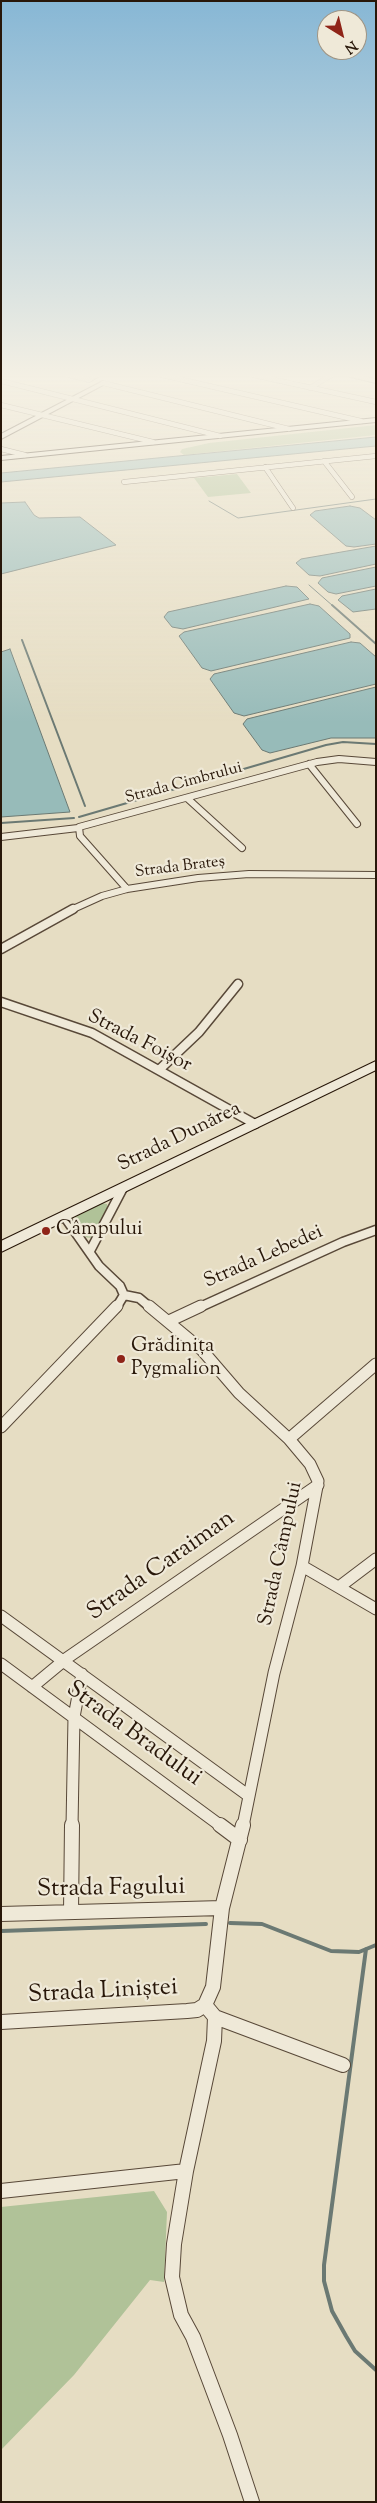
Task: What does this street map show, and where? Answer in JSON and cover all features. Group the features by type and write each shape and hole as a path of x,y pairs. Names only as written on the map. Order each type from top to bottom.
{"street":[{"path":"280,490 293,508"},
{"path":"346,490 352,497"},
{"name":"Strada Cimbrului","path":"1,837 78,828 309,764 339,759 376,762"},
{"path":"309,764 357,824"},
{"path":"187,798 242,848"},
{"path":"78,828 80,836 127,889"},
{"name":"Strada Brateș","path":"1,949 79,906 102,896 127,889 198,878 249,874 376,875"},
{"path":"160,1069 199,1032 238,984"},
{"name":"Strada Foișor","path":"1,1002 92,1033 160,1069 255,1124"},
{"name":"Strada Dunărea","path":"1,1247 376,1065"},
{"path":"90,1251 123,1188"},
{"name":"Strada Câmpului","path":"64,1216 99,1266 123,1290 124,1295 139,1298 202,1350 239,1393 290,1439 314,1469 318,1484 302,1566 274,1673 240,1840 222,1908 213,1987 206,2005"},
{"name":"Strada Lebedei","path":"168,1321 343,1242 375,1232"},
{"path":"1,1427 122,1300 124,1295"},
{"path":"290,1439 376,1364"},
{"name":"Strada Caraiman","path":"32,1687 63,1660 318,1484"},
{"path":"339,1587 376,1559"},
{"path":"302,1566 376,1609"},
{"path":"1,1616 249,1796"},
{"name":"Strada Bradului","path":"1,1664 240,1840"},
{"path":"71,1912 74,1717 82,1674"},
{"name":"Strada Fagului","path":"1,1914 222,1908"},
{"path":"206,2005 214,2017 214,2040 186,2171 174,2244 172,2277 181,2315 193,2337 230,2435 252,2502"},
{"name":"Strada Liniștei","path":"1,2022 187,2011 197,2010 206,2005"},
{"path":"214,2017 342,2066"},
{"path":"1,2192 186,2171"}],"green space":[{"path":"203,490 249,490 251,493 208,497"},
{"path":"101,1203 107,1204 108,1209 93,1238 83,1237 74,1225 75,1217"},
{"path":"154,2191 167,2212 164,2282 150,2280 74,2375 1,2450 1,2207"}],"water":[{"path":"25,502 34,515 39,518 80,517 116,545 1,574 1,503"},
{"path":"350,506 360,508 376,520 376,544 354,547 346,546 310,515 315,511"},
{"path":"376,546 376,564 320,576 309,575 296,563 301,559"},
{"path":"376,567 376,586 336,594 328,592 318,583 322,578"},
{"path":"286,586 297,587 309,599 183,629 172,627 164,617 168,612"},
{"path":"376,589 376,609 353,612 338,600 342,596"},
{"path":"310,604 319,606 350,634 350,638 211,671 202,668 179,636 184,632"},
{"path":"351,642 360,643 376,657 376,684 244,716 234,713 210,679 214,674"},
{"path":"10,649 70,812 1,817 1,652"},
{"path":"376,687 376,738 331,738 270,753 262,750 243,724 247,719"}],"waterway":[{"path":"209,501 238,518 376,499"},
{"path":"309,585 333,606"},
{"path":"332,605 376,644"},
{"path":"22,640 85,806"},
{"path":"79,817 326,745 343,742 376,744"},
{"path":"1,823 74,818"},
{"path":"230,1923 262,1924 331,1951 359,1952 366,1949"},
{"path":"1,1931 206,1924"},
{"path":"366,1949 376,1945"},
{"path":"366,1949 324,2265 324,2281 332,2311 346,2336 355,2351 376,2370"}],"place":[{"name":"Câmpului","path":"46,1231"},
{"name":"Grădinița Pygmalion","path":"121,1359"}]}
